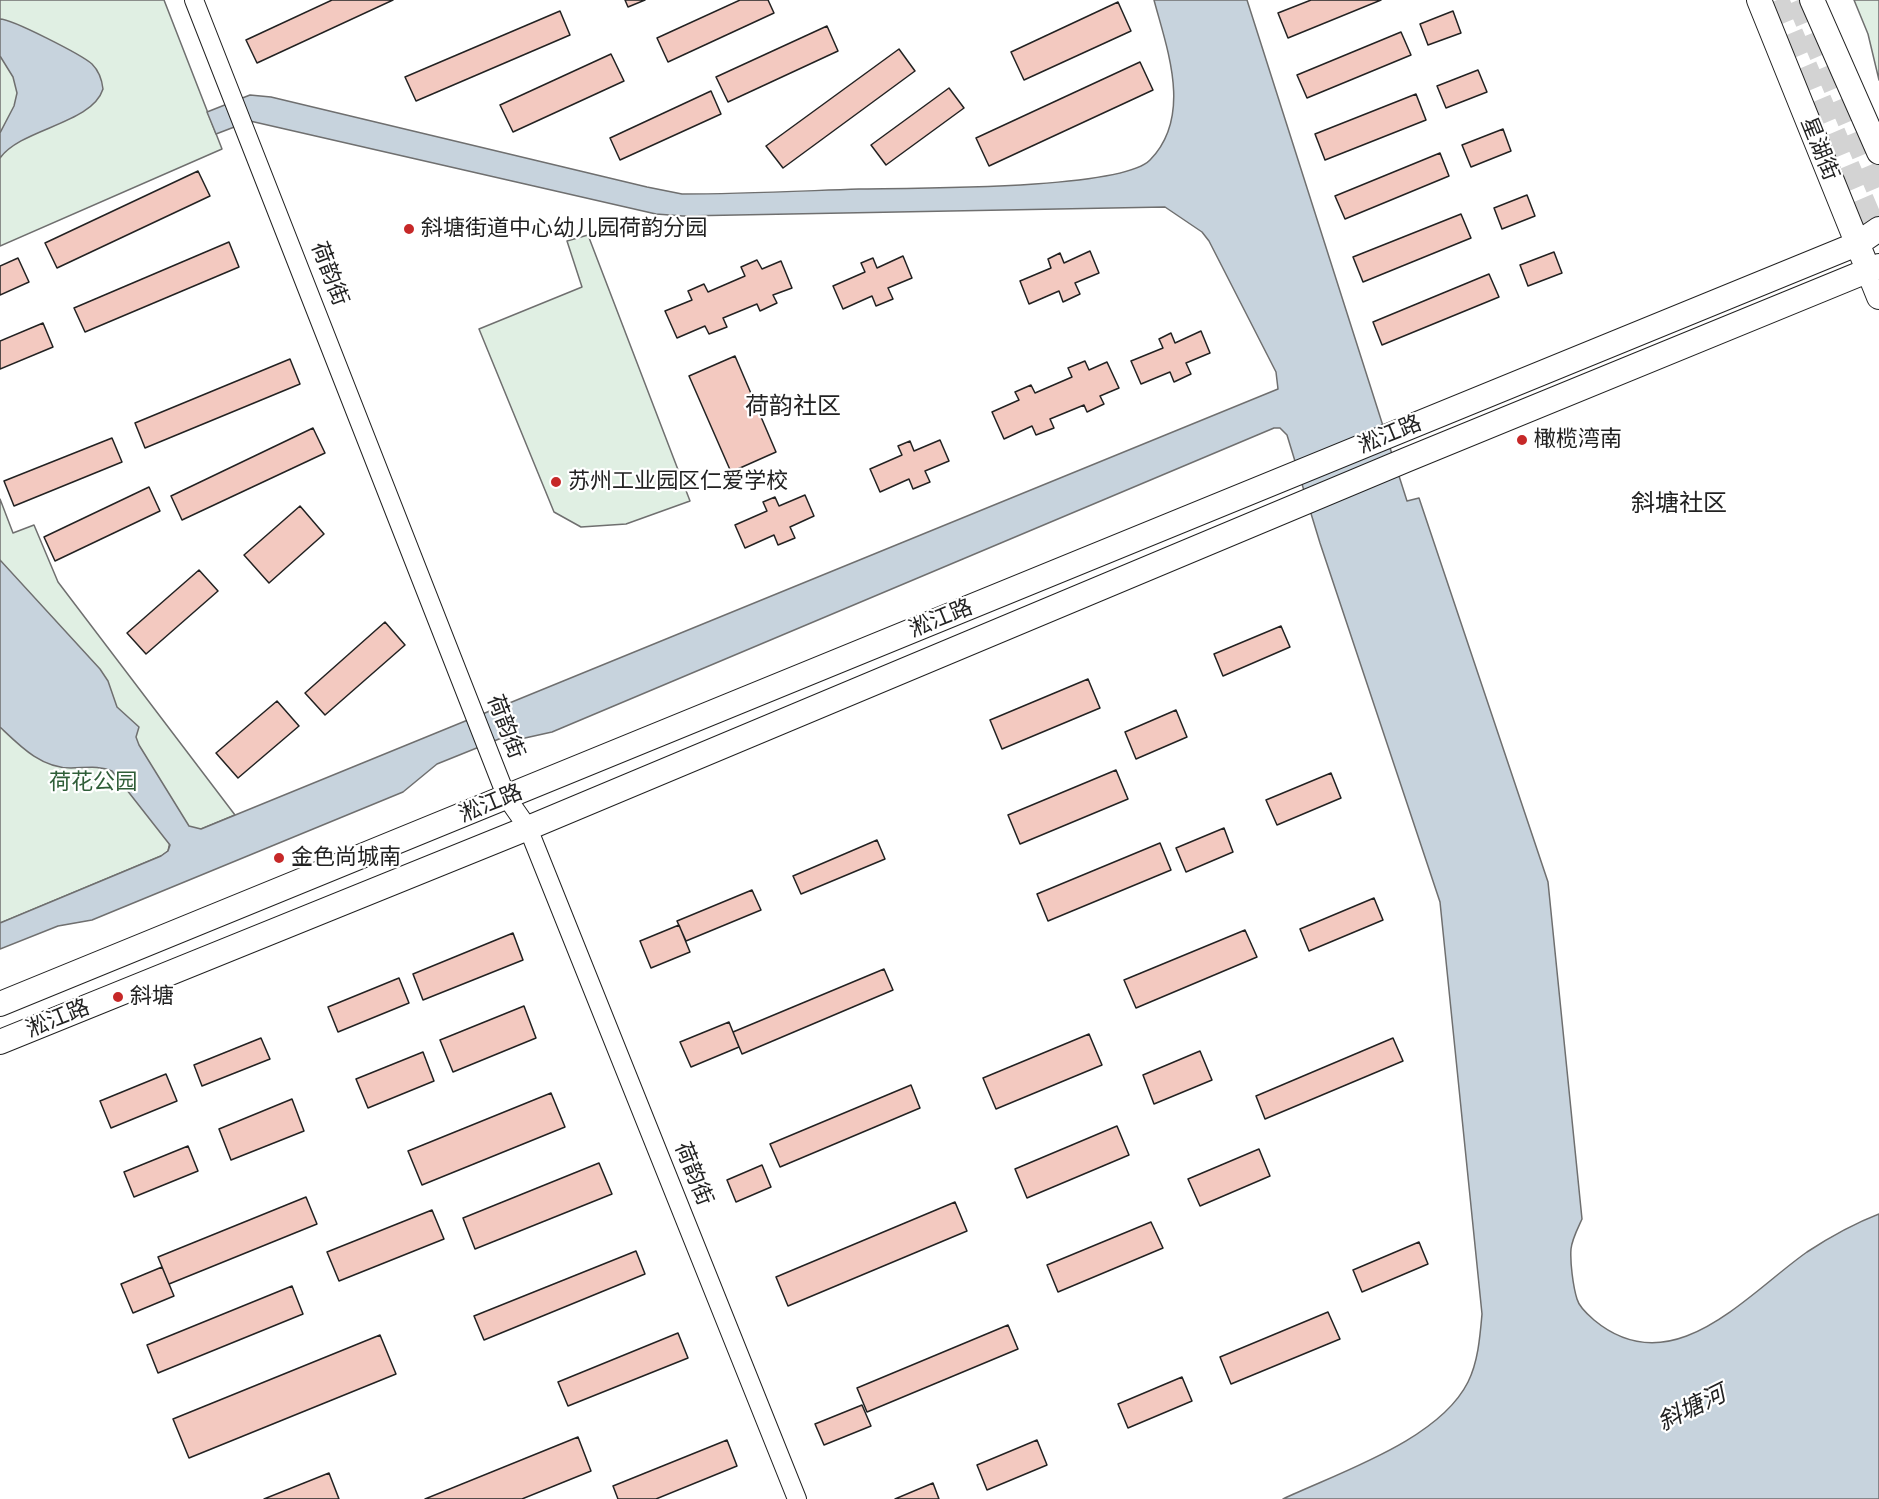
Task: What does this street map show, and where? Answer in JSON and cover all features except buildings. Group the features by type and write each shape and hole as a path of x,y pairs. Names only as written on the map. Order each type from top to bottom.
{"main road":[{"name":"星湖街","path":"1759,0 1857,244 1873,268 1879,297"},
{"path":"1812,0 1879,152"},
{"name":"淞江路","path":"0,1005 1857,244 1879,229"},
{"name":"淞江路","path":"0,1042 528,828 1406,460 1873,268"}],"street":[{"name":"荷韵街","path":"194,0 255,150 507,798 528,828 797,1499"}],"green space":[{"path":"0,0 164,0 222,149 0,246"},
{"path":"1854,0 1879,0 1879,80 1868,34"},
{"path":"588,235 690,501 626,524 581,527 554,512 479,329 582,287 567,241"},
{"name":"荷花公园","path":"0,499 13,533 34,525 58,582 235,815 170,842 168,851 161,856 0,923"}],"water":[{"name":"斜塘河","path":"1154,0 1247,0 1407,501 1419,498 1548,882 1582,1219 1571,1249 1572,1274 1578,1302 1594,1320 1623,1338 1652,1343 1680,1338 1707,1326 1733,1310 1816,1246 1851,1226 1879,1214 1879,1499 1283,1499 1386,1452 1435,1421 1454,1403 1468,1382 1476,1358 1482,1314 1440,902 1320,543 1287,435 1280,428 1274,428 552,732 507,742 504,737 437,764 403,792 92,920 58,926 0,949 0,923 161,856 168,851 170,845 112,771 97,767 71,768 50,764 32,755 0,727 0,560 100,669 108,681 117,707 139,727 136,737 139,745 189,826 201,829 1278,389 1276,372 1209,241 1202,232 1165,207 683,216 656,214 250,121 216,134 207,112 250,95 271,97 682,194 966,187 1059,182 1131,170 1150,160 1163,143 1171,123 1174,103 1173,82 1165,39"},
{"path":"0,19 32,31 86,59 96,69 103,89 96,101 85,110 24,139 0,158 0,133 14,106 17,93 13,77 0,56"}],"tunnel":[{"path":"1777,0 1879,240"},
{"path":"1798,0 1879,191"}],"place":[{"name":"斜塘街道中心幼儿园荷韵分园","path":"409,229"},
{"name":"橄榄湾南","path":"1522,440"},
{"name":"苏州工业园区仁爱学校","path":"556,482"},
{"name":"金色尚城南","path":"279,858"},
{"name":"斜塘","path":"118,997"}],"district":[{"name":"荷韵社区","path":"793,407"},
{"name":"斜塘社区","path":"1679,504"}]}
